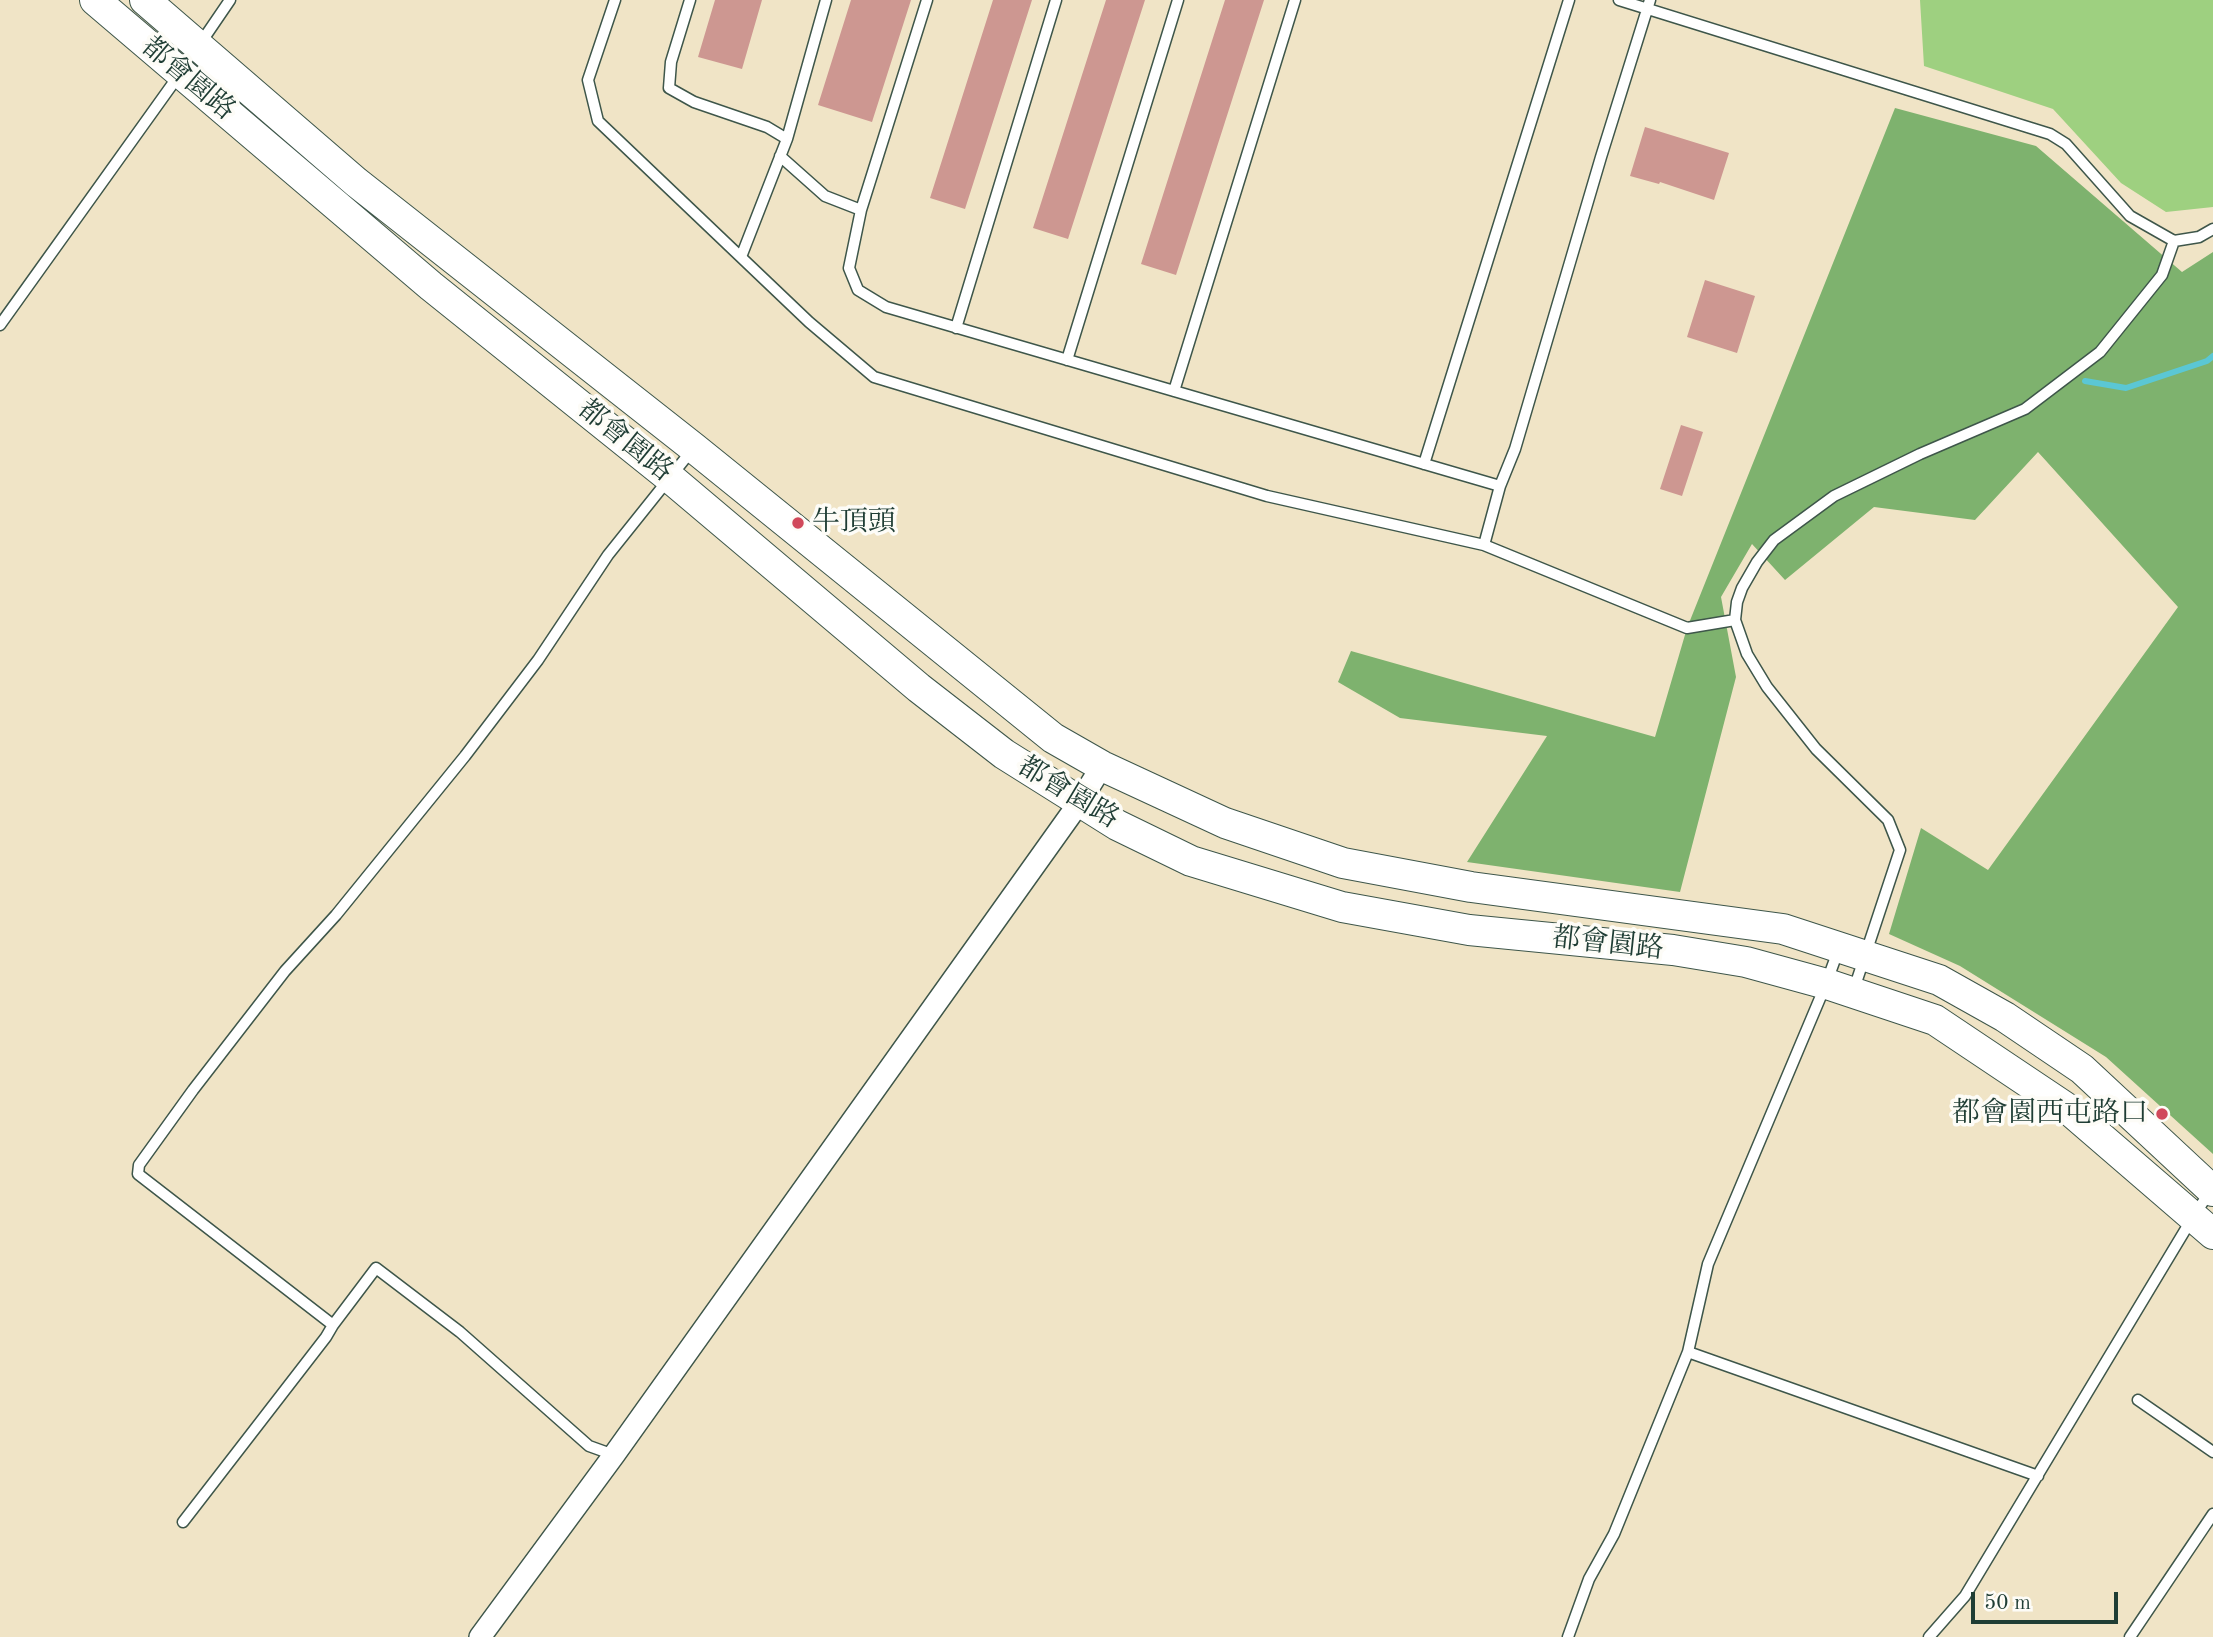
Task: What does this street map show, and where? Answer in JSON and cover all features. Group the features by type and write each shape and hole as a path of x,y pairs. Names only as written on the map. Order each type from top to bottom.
{"street":[{"name":"都會園路","path":"95,0 189,59 356,182 694,448 1053,738 1102,766 1225,823 1343,863 1471,887 1783,929 1939,980 2005,1017 2082,1069 2213,1189"},
{"name":"都會園路","path":"145,0 189,59 431,286 670,477 919,688 1004,754 1079,803 1191,861 1342,907 1468,930 1673,950 1746,962 1934,1020 2068,1109 2203,1226"},
{"path":"480,1637 614,1455 1079,803 1102,766"}],"lane":[{"path":"0,325 230,0"},
{"path":"615,0 587,80 598,121 809,322 874,377 1267,495 1484,545 1687,628 1735,620"},
{"path":"690,0 671,62 669,88 694,103 767,127 787,139"},
{"path":"741,257 787,139 826,0"},
{"path":"927,0 861,210 849,268 858,290 886,307 1500,486"},
{"path":"956,328 1056,0"},
{"path":"1067,360 1178,0"},
{"path":"1174,391 1295,0"},
{"path":"1424,464 1569,0"},
{"path":"1619,0 1649,4 2050,134 2066,144 2130,216 2174,241 2199,237 2213,229"},
{"path":"1484,545 1649,4"},
{"path":"780,156 825,196 861,210"},
{"path":"1568,1637 1589,1578 1614,1535 1688,1352 1708,1265 1839,989 1852,951 1900,850 1888,820 1816,749 1767,687 1748,654 1735,620 1742,589 1757,562 1774,540 1834,496 1920,454 2025,409 2100,352 2162,275 2174,241"},
{"path":"333,1325 138,1174 139,1165 285,971 336,915 465,756 538,660 608,555 694,448"},
{"path":"1839,989 1852,951"},
{"path":"1929,1637 1965,1596 2038,1476 2203,1226 2213,1189"},
{"path":"183,1522 376,1268 460,1332 589,1446 614,1455"},
{"path":"1688,1352 2038,1476"},
{"path":"2138,1400 2213,1452"},
{"path":"2130,1637 2213,1514"}],"green space":[{"path":"1920,0 2213,0 2213,207 2166,212 2121,183 2053,109 1924,66"},
{"path":"1895,108 2036,146 2182,272 2213,252 2213,1154 2106,1057 1960,966 1889,934 1921,828 1988,870 2178,607 2038,452 1975,520 1874,507 1785,580 1752,544 1721,597 1736,677 1680,892 1467,862 1547,736 1400,718 1338,682 1351,651 1655,737 1687,628"}],"building":[{"path":"715,0 762,0 742,69 698,57"},
{"path":"851,0 911,0 872,122 818,105"},
{"path":"993,0 1032,0 965,209 930,198"},
{"path":"1106,0 1145,0 1068,239 1033,228"},
{"path":"1225,0 1264,0 1176,275 1141,264"},
{"path":"1645,127 1729,153 1714,200 1660,182 1659,184 1630,176"},
{"path":"1705,280 1755,296 1737,353 1687,337"},
{"path":"1681,425 1703,432 1682,496 1660,489"}],"waterway":[{"path":"2085,381 2126,388 2207,361 2213,356"}],"place":[{"name":"牛頂頭","path":"798,523"},
{"name":"都會園西屯路口","path":"2162,1114"}]}
